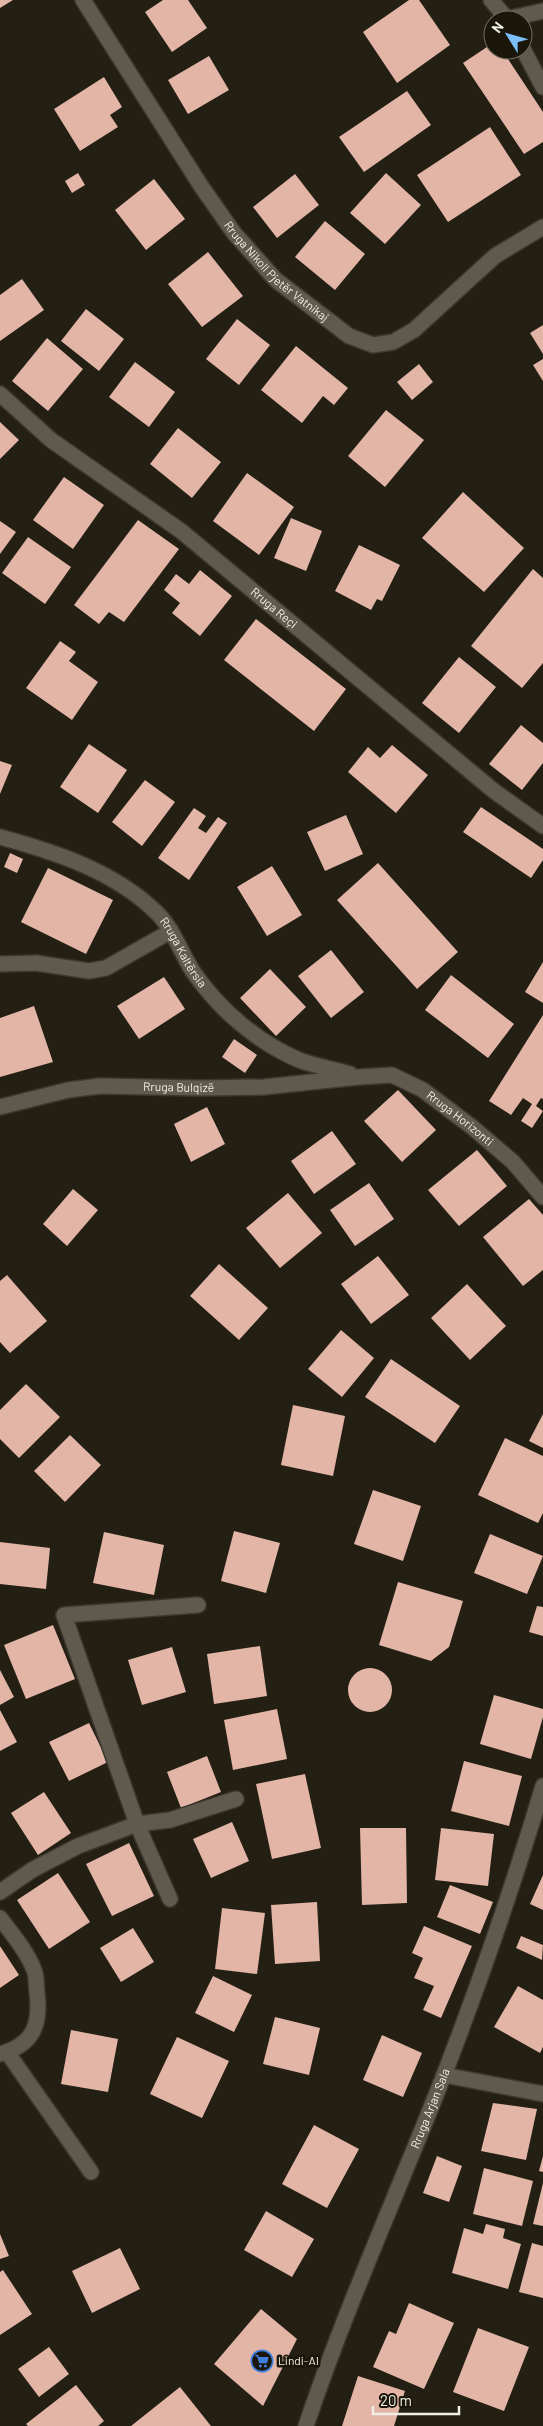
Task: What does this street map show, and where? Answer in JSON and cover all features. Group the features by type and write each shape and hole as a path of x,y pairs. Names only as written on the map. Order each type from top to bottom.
{"street":[{"name":"Rruga Nikoll Pjetër Vatnikaj","path":"83,0 201,186 234,233 276,280 322,318 349,336 373,344 392,342 407,334 495,256 543,227"},
{"path":"491,0 500,10"},
{"path":"529,60 543,87"},
{"name":"Rruga Reçi","path":"0,394 51,440 181,531 494,791 543,826"},
{"name":"Rruga Kaltërsia","path":"0,837 41,848 92,868 136,894 158,913 171,931 202,984 211,996 235,1019 268,1043 299,1060 359,1077"},
{"path":"0,964 36,963 90,971 106,968 171,931"},
{"name":"Rruga Horizonti","path":"359,1077 392,1076 423,1090 472,1127 513,1162 543,1197"},
{"name":"Rruga Bulqizë","path":"0,1107 68,1090 100,1086 264,1087 359,1077"},
{"path":"170,1899 137,1824 64,1615 198,1606"},
{"name":"Rruga Arjan Sala","path":"306,2426 330,2355 444,2075 514,1884 543,1786"},
{"path":"0,1892 32,1870 78,1846 137,1824 170,1820 236,1799"},
{"path":"0,1918 19,1943 35,1970 38,1998 37,2025 26,2043 4,2053 91,2172"},
{"path":"444,2075 543,2094"}],"building":[{"path":"0,0 13,0 0,8"},
{"path":"163,0 188,0 207,28 172,52 145,12"},
{"path":"409,0 419,0 450,45 397,83 363,32"},
{"path":"483,50 483,60 509,60 543,112 543,142 524,154 463,63"},
{"path":"209,56 229,90 188,114 168,80"},
{"path":"104,77 122,107 110,115 118,127 80,151 54,109"},
{"path":"407,91 431,125 364,172 339,137"},
{"path":"490,127 521,175 448,222 417,175"},
{"path":"78,173 85,185 72,193 65,181"},
{"path":"386,173 421,205 385,244 350,213"},
{"path":"295,174 319,205 277,238 253,207"},
{"path":"154,179 185,219 146,250 115,210"},
{"path":"325,221 365,254 335,290 295,257"},
{"path":"208,252 243,296 202,327 168,284"},
{"path":"22,279 44,310 0,341 0,295"},
{"path":"86,309 124,339 99,371 61,341"},
{"path":"237,319 270,345 239,385 206,359"},
{"path":"543,325 543,354 530,333"},
{"path":"47,338 83,369 48,411 12,381"},
{"path":"296,346 348,388 334,405 323,396 302,423 261,390"},
{"path":"543,359 543,381 533,365"},
{"path":"135,362 175,392 149,427 109,397"},
{"path":"419,364 433,382 412,400 397,382"},
{"path":"386,410 424,440 385,487 348,456"},
{"path":"0,422 19,440 0,459"},
{"path":"178,428 221,462 192,498 150,464"},
{"path":"247,473 294,507 259,555 213,521"},
{"path":"64,477 104,505 73,549 33,520"},
{"path":"463,492 524,548 484,592 422,538"},
{"path":"291,518 322,531 306,571 274,558"},
{"path":"138,520 179,549 124,622 109,612 99,624 74,605"},
{"path":"0,521 16,532 0,554"},
{"path":"28,537 71,567 45,604 2,573"},
{"path":"359,545 400,565 382,601 377,599 371,610 335,591"},
{"path":"533,569 543,578 543,663 522,688 471,646"},
{"path":"200,570 232,596 200,636 172,613 180,603 164,590 176,574 189,584"},
{"path":"256,619 346,689 314,731 224,660"},
{"path":"60,641 76,652 69,661 98,682 72,720 26,688"},
{"path":"459,657 496,687 459,733 422,703"},
{"path":"521,725 543,743 543,763 522,790 489,764"},
{"path":"89,744 127,770 98,813 60,787"},
{"path":"392,745 428,775 396,813 348,772 368,747 380,758"},
{"path":"0,761 12,765 0,794"},
{"path":"145,780 175,802 142,846 112,822"},
{"path":"481,807 543,849 543,860 531,878 463,832"},
{"path":"194,808 206,816 198,828 206,833 218,817 227,823 189,880 158,858"},
{"path":"346,815 363,854 325,871 307,832"},
{"path":"10,853 23,859 17,873 4,867"},
{"path":"378,863 458,952 417,989 337,900"},
{"path":"272,866 302,915 267,936 237,887"},
{"path":"48,868 113,900 86,954 21,922"},
{"path":"331,950 364,992 331,1018 298,976"},
{"path":"543,962 543,1003 525,992"},
{"path":"270,969 306,1007 276,1036 240,998"},
{"path":"451,975 514,1024 488,1058 425,1010"},
{"path":"164,977 185,1009 139,1039 117,1006"},
{"path":"34,1006 53,1062 0,1077 0,1018"},
{"path":"543,1015 543,1099 541,1098 536,1106 543,1111 532,1128 521,1121 532,1104 523,1098 511,1115 489,1101"},
{"path":"234,1039 257,1055 245,1073 222,1057"},
{"path":"398,1090 436,1130 402,1162 364,1121"},
{"path":"207,1107 225,1144 191,1162 174,1124"},
{"path":"332,1131 356,1164 314,1194 291,1161"},
{"path":"477,1150 507,1186 459,1226 428,1190"},
{"path":"369,1183 394,1219 355,1246 330,1210"},
{"path":"73,1189 98,1210 67,1246 43,1224"},
{"path":"288,1193 322,1233 280,1268 246,1228"},
{"path":"529,1199 543,1215 543,1270 523,1286 483,1237"},
{"path":"378,1256 409,1295 371,1324 341,1284"},
{"path":"219,1264 268,1308 239,1340 190,1296"},
{"path":"7,1275 47,1321 10,1353 0,1342 0,1281"},
{"path":"467,1284 506,1326 470,1360 431,1318"},
{"path":"341,1330 374,1358 342,1397 308,1369"},
{"path":"391,1359 460,1406 435,1443 365,1397"},
{"path":"26,1384 60,1417 19,1458 0,1439 0,1410"},
{"path":"293,1405 345,1416 333,1476 281,1465"},
{"path":"543,1414 543,1448 529,1441"},
{"path":"70,1435 101,1465 65,1502 34,1471"},
{"path":"505,1438 543,1456 543,1513 538,1523 478,1495"},
{"path":"373,1490 421,1506 403,1561 354,1544"},
{"path":"234,1531 280,1543 266,1593 221,1581"},
{"path":"104,1532 164,1545 154,1595 93,1583"},
{"path":"490,1534 543,1556 527,1594 474,1573"},
{"path":"0,1542 50,1548 46,1589 0,1584"},
{"path":"398,1582 463,1601 449,1647 431,1661 379,1645"},
{"path":"537,1606 543,1607 543,1636 529,1632"},
{"path":"53,1625 75,1679 26,1699 4,1645"},
{"path":"260,1646 267,1696 214,1704 207,1654"},
{"path":"172,1647 186,1692 142,1705 128,1660"},
{"path":"366,1668 374,1668 386,1674 392,1690 386,1706 374,1712 366,1712 354,1706 348,1694 348,1686 354,1674"},
{"path":"0,1670 14,1697 0,1705"},
{"path":"494,1695 543,1709 543,1717 531,1759 480,1744"},
{"path":"277,1709 287,1759 233,1770 224,1720"},
{"path":"0,1710 17,1742 0,1751"},
{"path":"89,1723 108,1762 69,1781 49,1742"},
{"path":"207,1756 221,1792 181,1808 167,1772"},
{"path":"464,1761 522,1776 509,1826 451,1811"},
{"path":"305,1774 321,1848 272,1859 256,1784"},
{"path":"44,1792 71,1833 38,1855 11,1813"},
{"path":"232,1822 249,1861 211,1878 193,1839"},
{"path":"360,1828 406,1828 407,1903 362,1905"},
{"path":"441,1828 494,1834 488,1886 435,1880"},
{"path":"129,1843 154,1896 112,1916 86,1864"},
{"path":"58,1873 90,1922 49,1949 17,1900"},
{"path":"543,1875 543,1910 530,1904"},
{"path":"450,1885 493,1902 480,1934 437,1917"},
{"path":"317,1902 320,1961 275,1964 271,1905"},
{"path":"222,1908 265,1913 257,1974 215,1969"},
{"path":"424,1926 472,1946 441,2018 423,2010 434,1986 414,1978 423,1958 412,1953"},
{"path":"133,1928 154,1962 121,1982 100,1948"},
{"path":"521,1936 543,1945 542,1960 516,1948"},
{"path":"0,1946 19,1975 0,1988"},
{"path":"213,1976 252,1995 234,2032 195,2013"},
{"path":"518,1986 543,2000 543,2047 540,2053 494,2027"},
{"path":"275,2017 320,2028 309,2075 263,2064"},
{"path":"71,2030 118,2039 108,2092 61,2084"},
{"path":"382,2035 422,2053 403,2097 363,2080"},
{"path":"177,2037 229,2061 202,2118 150,2094"},
{"path":"493,2103 537,2109 526,2160 481,2151"},
{"path":"314,2125 359,2149 327,2208 282,2184"},
{"path":"437,2156 462,2166 449,2202 423,2193"},
{"path":"543,2156 543,2172 539,2171"},
{"path":"484,2168 533,2181 522,2226 473,2214"},
{"path":"543,2183 543,2226 533,2224"},
{"path":"266,2211 314,2239 292,2277 244,2250"},
{"path":"486,2224 505,2229 503,2238 521,2244 508,2289 452,2273 464,2228 483,2234"},
{"path":"0,2234 9,2256 0,2259"},
{"path":"532,2243 543,2246 543,2298 519,2292"},
{"path":"120,2248 140,2289 92,2313 72,2271"},
{"path":"3,2270 32,2314 0,2335 0,2272"},
{"path":"409,2303 454,2323 424,2389 373,2367 389,2331 396,2334"},
{"path":"261,2309 297,2339 263,2406 214,2364"},
{"path":"478,2328 529,2347 504,2411 453,2392"},
{"path":"49,2347 69,2374 39,2397 18,2369"},
{"path":"358,2376 405,2391 394,2426 342,2426"},
{"path":"76,2385 104,2421 98,2426 28,2426 26,2424"},
{"path":"180,2387 211,2426 131,2426"}],"place":[{"name":"Lindi-Al","path":"262,2361"}]}
